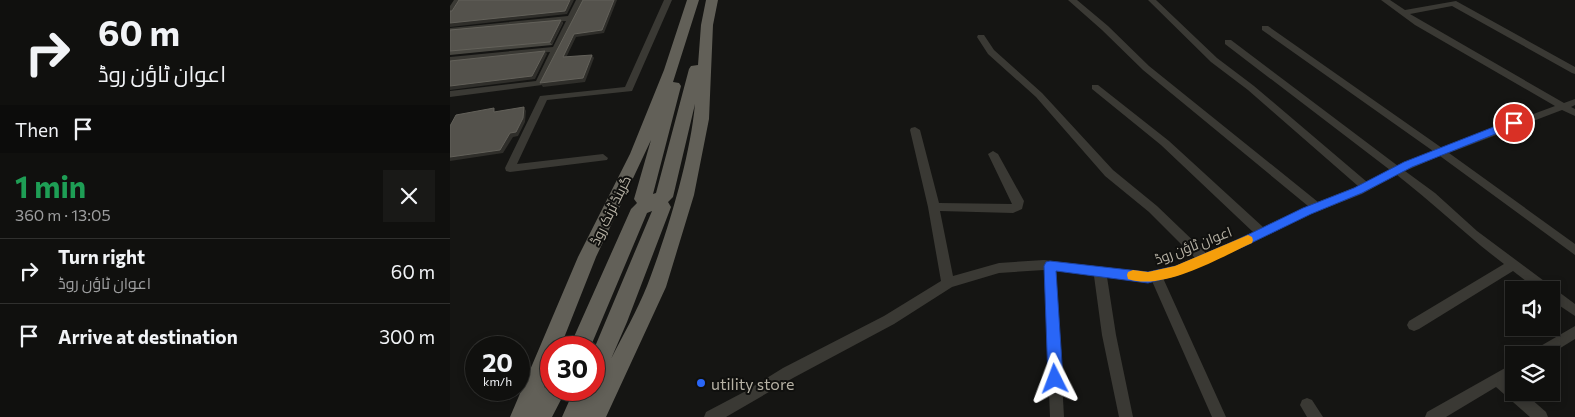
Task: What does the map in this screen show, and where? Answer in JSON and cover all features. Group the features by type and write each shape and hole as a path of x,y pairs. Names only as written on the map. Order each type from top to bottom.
{"highway":[{"name":"گرینڈ ٹرنک روڈ","path":"521,417 587,257 638,154 670,70 693,0"},
{"path":"670,70 674,86 643,199 647,201 658,200 664,197 712,0"},
{"path":"594,417 656,287 684,195 701,119 707,25"},
{"path":"584,336 640,208 659,204 662,207 605,348"},
{"path":"540,417 549,401"},
{"path":"573,417 580,401"}],"street":[{"path":"450,94 539,83 580,0"},
{"path":"603,158 510,168 543,98 629,89 668,0"},
{"path":"1072,0 1105,28 1146,68 1317,207"},
{"path":"1152,0 1214,60 1251,88 1366,187"},
{"path":"1385,0 1404,13 1569,104 1575,113"},
{"path":"450,11 455,3"},
{"path":"1404,13 1454,3 1575,70"},
{"path":"450,30 571,18"},
{"path":"1265,28 1441,152 1575,250"},
{"path":"981,37 991,52 1040,95 1109,173 1153,209 1204,259"},
{"path":"1228,42 1397,170 1512,265 1534,281"},
{"path":"450,60 556,49"},
{"path":"1095,86 1164,143 1261,233"},
{"name":"اعوان ٹاؤن روڈ","path":"711,417 749,398 788,373 888,320 948,283 999,268 1050,266 1148,278 1178,270 1366,187 1397,170 1514,123 1569,104"},
{"path":"915,130 934,208 948,283"},
{"path":"934,208 1013,209 1018,206 1018,200 993,154"},
{"path":"1414,325 1512,265"},
{"path":"1050,266 1057,417"},
{"path":"1100,271 1109,335 1126,417"},
{"path":"1156,276 1219,417"},
{"path":"1560,300 1575,311"},
{"path":"1552,346 1575,332"},
{"path":"1432,417 1505,374"},
{"path":"1497,379 1540,417"},
{"path":"1307,405 1316,417"}],"building":[{"path":"459,0 570,0 565,11 450,23 450,11 452,11"},
{"path":"583,0 614,0 602,30 574,34 563,57 592,55 583,78 540,83"},
{"path":"561,20 550,42 450,51 450,30"},
{"path":"545,51 532,76 450,86 450,61"},
{"path":"524,107 523,118 516,132 510,133 500,150 450,157 450,126 456,115 494,108 494,112"}],"slow traffic":[{"path":"1133,275 1148,278 1178,270 1248,240"}],"place":[{"name":"utility store","path":"701,383"}],"route":[{"path":"1055,379 1050,266 1097,270 1148,278 1178,270 1241,243 1307,211 1358,191 1408,165 1514,123"}]}
